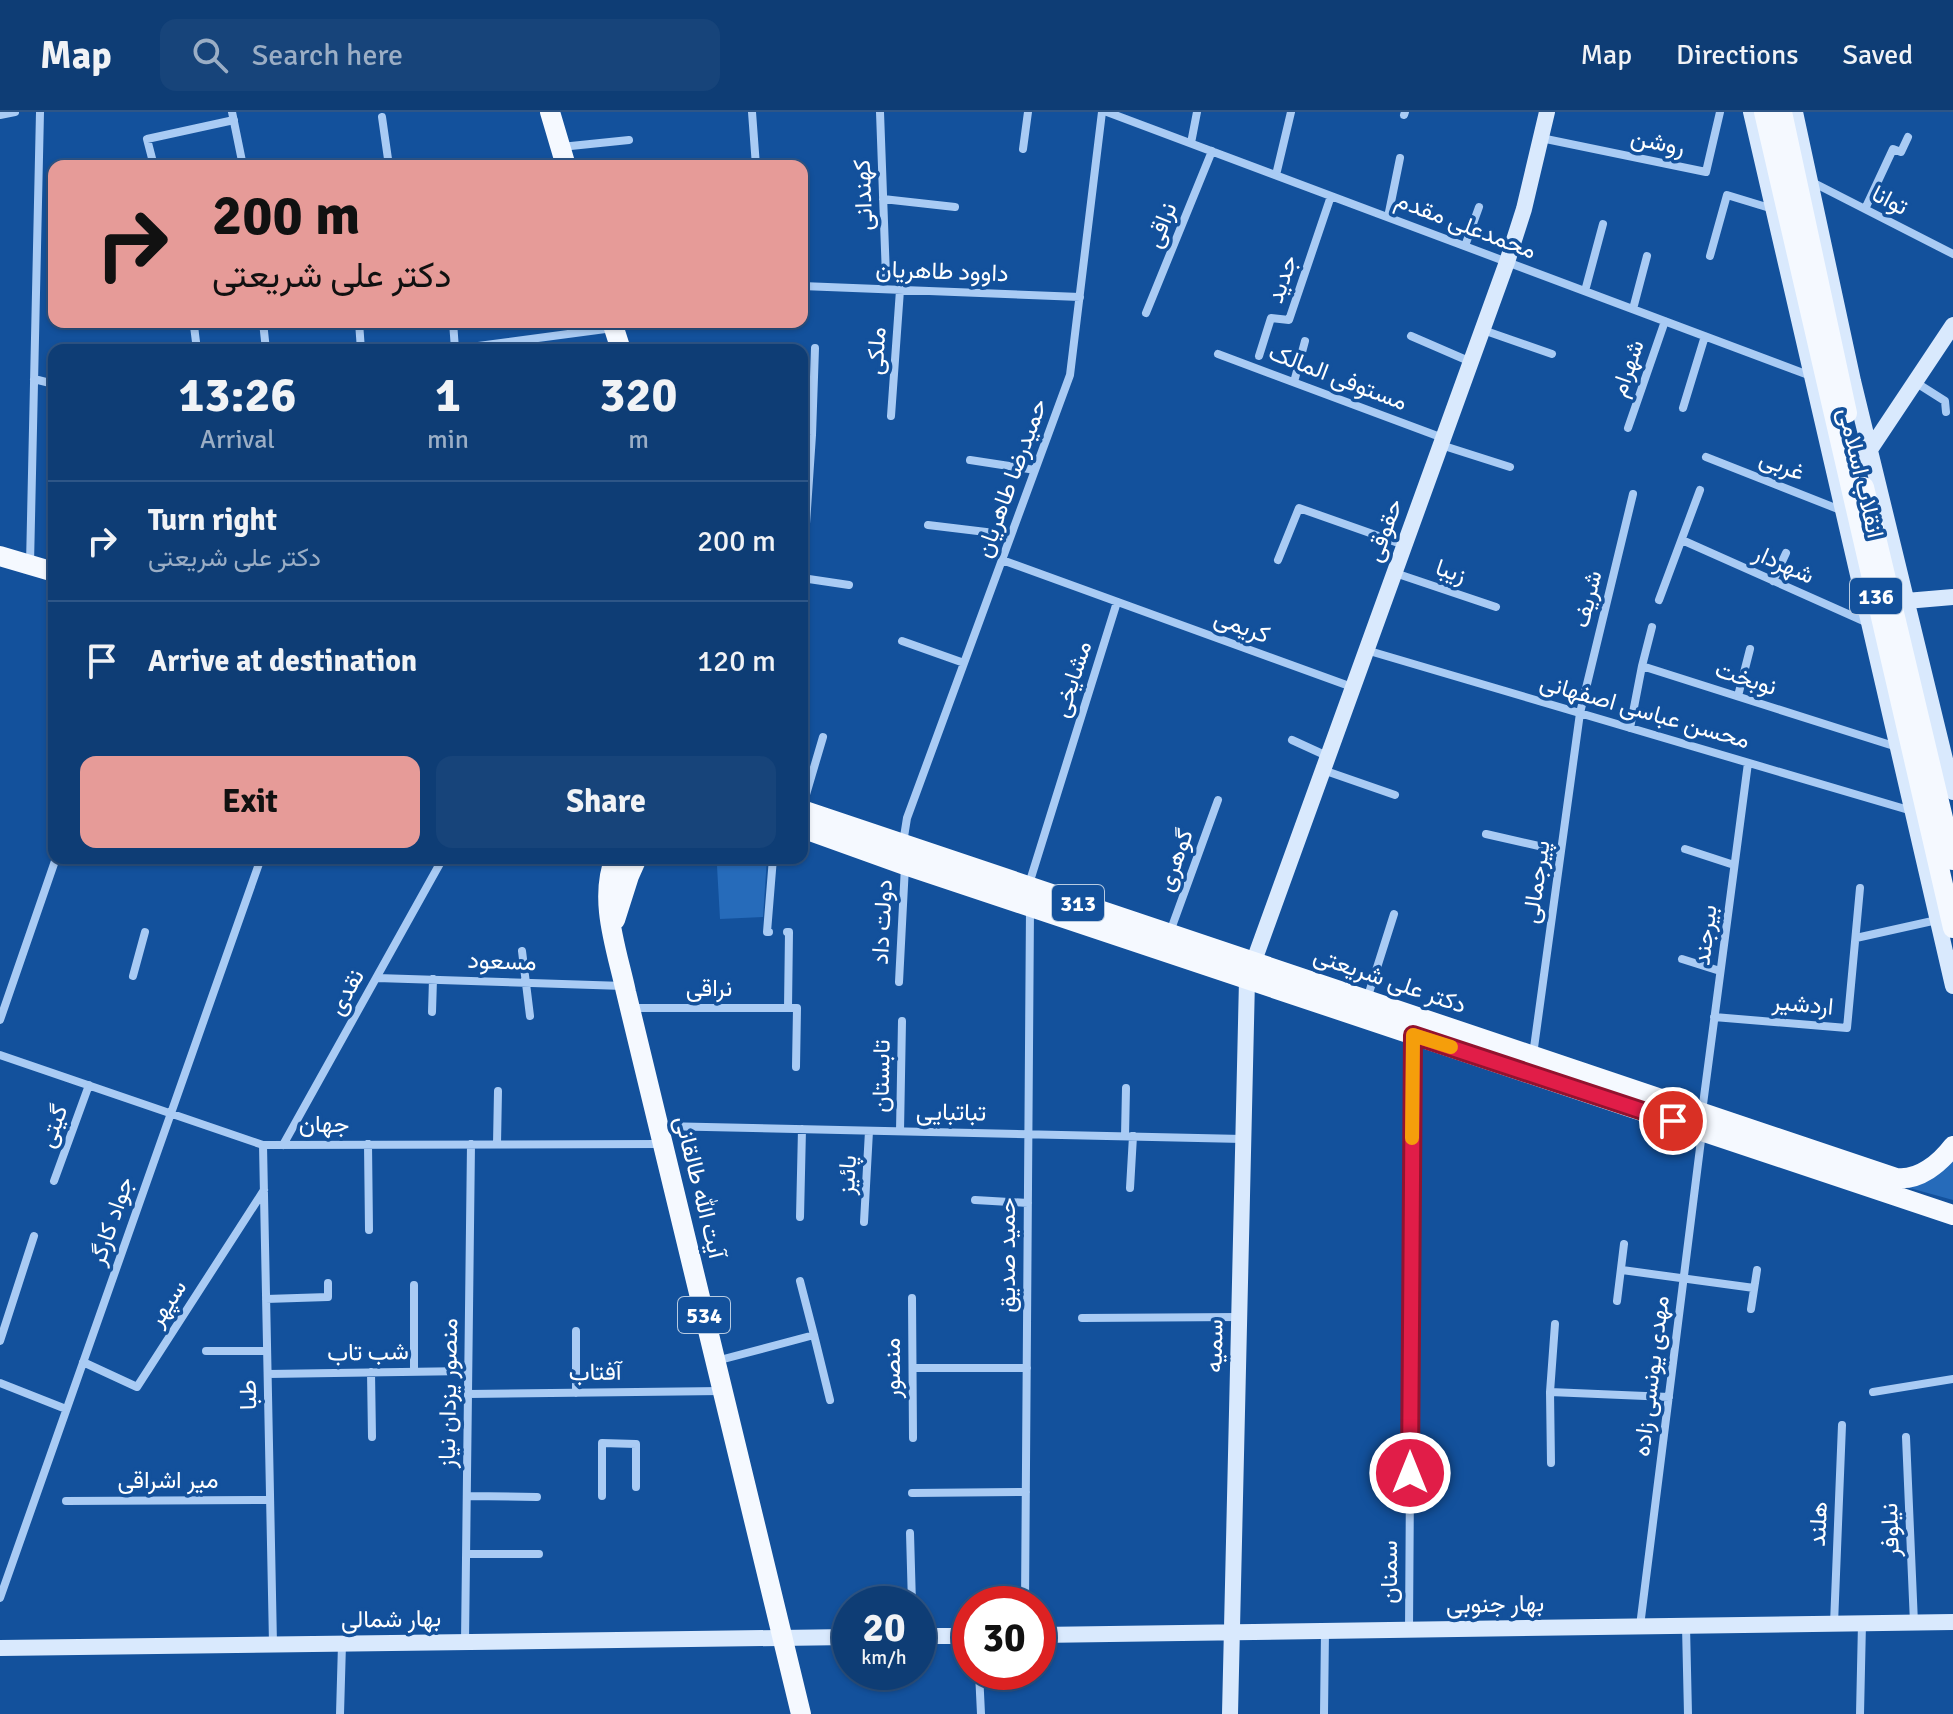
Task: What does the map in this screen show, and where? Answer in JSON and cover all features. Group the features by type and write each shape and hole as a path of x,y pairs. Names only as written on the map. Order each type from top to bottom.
{"main road":[{"path":"550,112 563,157"},
{"name":"حقوقی","path":"1250,970 1507,262 1524,209 1547,112"},
{"name":"انقلاب اسلامی","path":"1751,112 1913,811 1945,924 1953,986"},
{"name":"136","path":"1764,112 1846,410 1953,860"},
{"name":"136","path":"1782,112 1807,262 1945,924"},
{"name":"انقلاب اسلامی","path":"1795,112 1869,451 1953,792"},
{"path":"1838,486 1869,451 1915,382 1948,341 1953,325"},
{"path":"1814,384 1826,408 1834,413 1844,412 1852,403 1853,381"},
{"path":"1843,509 1851,497 1861,493 1872,494 1882,503"},
{"path":"0,557 48,570"},
{"path":"1906,601 1953,597"},
{"path":"1884,688 1889,679 1917,675 1925,680"},
{"name":"دکتر علی شریعتی","path":"808,811 903,844 1029,896 1250,970 1367,1000 1533,1056 1953,1215"},
{"name":"دکتر علی شریعتی","path":"808,830 905,865 1169,933 1250,970 1413,1035 1904,1179 1935,1165 1953,1146"},
{"name":"آیت الله طالقانی","path":"614,864 608,887 625,986 801,1714"},
{"path":"613,927 634,864"},
{"name":"سمیه","path":"1230,1714 1243,1139 1250,970"},
{"name":"بهار جنوبی","path":"1056,1635 1953,1622"},
{"path":"783,1638 832,1637"},
{"name":"بهار شمالی","path":"0,1648 783,1638"}],"street":[{"path":"0,115 15,112"},
{"path":"30,565 40,112"},
{"path":"752,112 756,160"},
{"name":"کهندانی","path":"880,112 886,277"},
{"path":"1023,149 1028,112"},
{"name":"محمدعلی مقدم","path":"1104,112 1705,336 1814,384"},
{"name":"حمیدرضا طاهریان","path":"903,844 907,818 1070,375 1104,112"},
{"path":"1191,143 1197,112"},
{"path":"1276,175 1291,112"},
{"name":"روشن","path":"1541,138 1706,172 1720,112"},
{"path":"152,160 147,139 233,116 242,160"},
{"path":"382,117 388,160"},
{"path":"1865,209 1893,149 1901,152 1908,137"},
{"path":"563,157 629,140"},
{"name":"نراقی","path":"1146,313 1212,151"},
{"path":"1388,217 1400,158"},
{"name":"توانا","path":"1809,180 1953,254"},
{"path":"1710,256 1727,195 1773,209"},
{"name":"جدید","path":"1259,356 1271,318 1289,320 1331,196"},
{"path":"883,199 955,207"},
{"path":"1465,246 1479,207"},
{"path":"1585,291 1603,224"},
{"path":"1633,309 1647,256"},
{"name":"داوود طاهریان","path":"808,286 1080,297"},
{"name":"ملکی","path":"891,416 900,290"},
{"name":"شهرام","path":"1628,428 1665,321"},
{"path":"498,344 595,328"},
{"path":"1482,329 1552,354"},
{"path":"1411,336 1471,362"},
{"path":"1683,408 1705,336"},
{"path":"1294,382 1305,341"},
{"path":"808,482 815,348"},
{"name":"مستوفی المالک","path":"1218,354 1510,467"},
{"path":"34,379 48,382"},
{"path":"1915,382 1945,401 1946,412"},
{"path":"808,434 812,435"},
{"name":"غربی","path":"1706,457 1843,509"},
{"path":"970,460 1035,470"},
{"path":"1659,600 1700,490"},
{"name":"شریف","path":"1580,713 1633,494"},
{"path":"1278,560 1299,508 1404,545"},
{"path":"928,525 1011,535"},
{"name":"شهردار","path":"1682,540 1869,623"},
{"path":"1773,581 1786,553"},
{"path":"1002,560 1117,602"},
{"name":"زیبا","path":"1394,573 1496,607"},
{"path":"808,581 849,585"},
{"name":"کریمی","path":"1117,602 1352,687"},
{"name":"مشایخی","path":"1029,896 1117,602"},
{"path":"1630,728 1652,627"},
{"path":"902,641 964,663"},
{"path":"1738,696 1750,649"},
{"name":"محسن عباسی اصفهانی","path":"1366,650 1913,811"},
{"name":"نوبخت","path":"1642,666 1898,747"},
{"name":"پیرجمالی","path":"1533,1056 1580,713"},
{"path":"808,788 823,737"},
{"path":"1292,740 1325,763 1395,795"},
{"name":"بیرجند","path":"1702,1122 1748,763"},
{"name":"گوهری","path":"1169,933 1218,800"},
{"path":"1486,834 1561,851"},
{"path":"1685,849 1734,865"},
{"path":"0,1020 54,864"},
{"name":"جواد کارگر","path":"0,1598 259,864"},
{"name":"نقدی","path":"283,1145 440,864"},
{"path":"769,932 773,864"},
{"name":"دولت داد","path":"899,982 905,865"},
{"name":"اردشیر","path":"1714,1017 1847,1028 1860,888"},
{"name":"حمید صدیق","path":"1025,1586 1029,896"},
{"path":"1367,1000 1394,914"},
{"path":"1856,938 1945,924"},
{"path":"133,976 145,932"},
{"path":"787,932 788,1008 797,1008 796,1067"},
{"path":"522,951 530,1016"},
{"path":"1682,959 1720,971"},
{"name":"مسعود","path":"377,978 625,986"},
{"path":"432,1012 433,979"},
{"name":"نراقی","path":"630,1008 788,1008"},
{"name":"تابستان","path":"900,1131 902,1021"},
{"name":"سمنان","path":"1409,1629 1413,1035"},
{"name":"جهان","path":"0,1055 263,1145 497,1144 661,1135"},
{"name":"گیتی","path":"54,1181 89,1085"},
{"path":"1126,1088 1130,1188"},
{"path":"497,1144 498,1091"},
{"name":"مهدی یونسی زاده","path":"1640,1626 1702,1122"},
{"path":"800,1217 802,1129"},
{"name":"تباتبایی","path":"661,1135 802,1129 1243,1139"},
{"name":"پائیز","path":"864,1222 869,1131"},
{"path":"368,1144 369,1230"},
{"name":"منصور یزدان نیاز","path":"465,1642 471,1144"},
{"name":"طبا","path":"263,1145 273,1644"},
{"name":"سپهر","path":"83,1362 137,1387 264,1190"},
{"path":"975,1200 1028,1203"},
{"path":"0,1341 34,1236"},
{"path":"1617,1301 1624,1244"},
{"path":"1622,1270 1754,1288"},
{"path":"1751,1309 1757,1270"},
{"path":"800,1281 830,1400"},
{"path":"266,1299 328,1297 328,1283"},
{"path":"414,1285 414,1372"},
{"name":"منصور","path":"912,1298 913,1438"},
{"path":"1082,1318 1239,1317"},
{"path":"1551,1463 1550,1392 1555,1324"},
{"path":"576,1331 576,1393"},
{"path":"716,1361 814,1335"},
{"path":"206,1351 267,1351"},
{"path":"913,1368 1027,1368"},
{"name":"شب تاب","path":"268,1374 468,1371"},
{"path":"371,1372 372,1437"},
{"path":"1873,1392 1953,1379"},
{"path":"0,1383 66,1409"},
{"name":"آفتاب","path":"468,1394 723,1391"},
{"path":"1550,1392 1669,1397"},
{"name":"هلند","path":"1834,1624 1842,1425"},
{"name":"نیلوفر","path":"1906,1437 1914,1623"},
{"path":"602,1496 602,1443 636,1444 636,1487"},
{"path":"912,1493 1026,1492"},
{"path":"467,1496 537,1497"},
{"name":"میر اشراقی","path":"66,1501 270,1500"},
{"path":"910,1533 911,1586"},
{"path":"466,1554 539,1554"},
{"path":"1860,1714 1862,1623"},
{"path":"1686,1626 1688,1714"},
{"path":"1324,1714 1325,1631"},
{"path":"340,1714 342,1644"},
{"path":"980,1690 981,1714"}],"shaded area":[{"path":"707,864 767,864 763,917 720,919 717,866"},
{"path":"1953,1153 1953,1200 1906,1187"}],"slow traffic":[{"path":"1412,1138 1413,1035 1451,1047"}],"route":[{"path":"1410,1473 1413,1035 1673,1121"}]}
